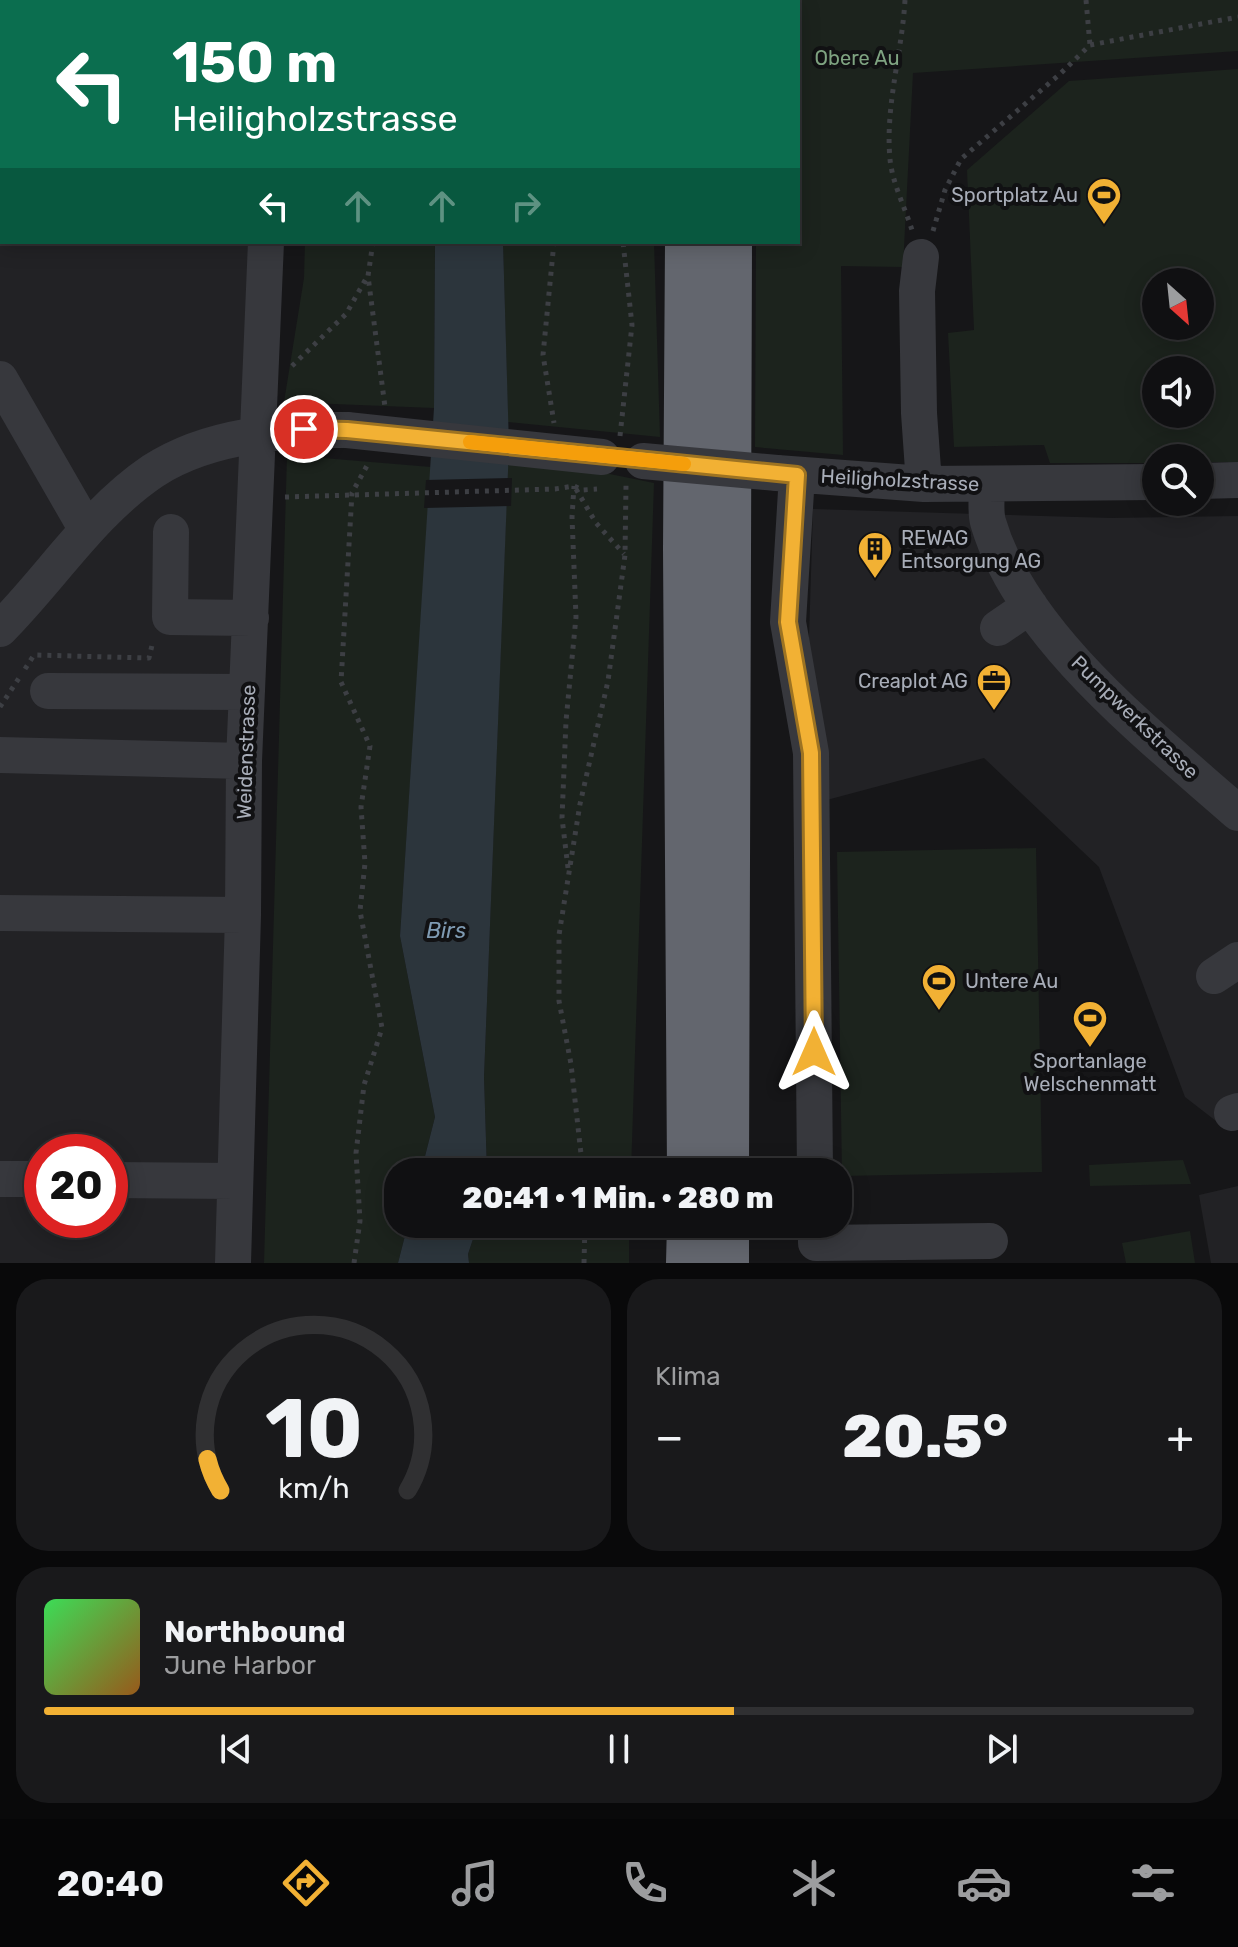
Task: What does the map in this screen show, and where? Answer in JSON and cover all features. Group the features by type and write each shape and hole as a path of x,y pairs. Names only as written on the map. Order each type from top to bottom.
{"highway":[{"path":"687,244 685,549 689,1158"},
{"path":"727,1158 730,244"},
{"path":"688,1263 689,1238"},
{"path":"727,1238 727,1263"}],"street":[{"name":"Weidenstrasse","path":"233,1263 244,761 266,244"},
{"path":"921,257 917,291 919,413 924,484"},
{"path":"0,379 87,530"},
{"name":"Heiligholzstrasse","path":"0,629 27,602 87,530 152,472 179,456 257,435 304,429 347,430 622,464 924,484 1142,482"},
{"path":"787,474 788,622 811,753 815,1158"},
{"path":"1214,481 1238,480"},
{"name":"Pumpwerkstrasse","path":"987,485 987,519 1003,559 1030,606 1065,650 1119,707 1238,813"},
{"path":"171,532 170,617 251,618"},
{"path":"998,628 1030,606"},
{"path":"48,691 247,692"},
{"path":"0,755 244,761"},
{"path":"0,913 243,915"},
{"path":"0,1179 24,1179"},
{"path":"128,1180 235,1181"},
{"path":"852,1235 990,1241"}],"path":[{"path":"905,0 904,28 892,101 890,161 921,257"},
{"path":"1086,0 1090,45"},
{"path":"921,257 936,225 945,190 961,159 1090,45 1238,17"},
{"path":"373,244 368,276 386,412"},
{"path":"554,244 543,355 555,427"},
{"path":"581,1158 571,1064 559,1001 559,935 580,804 608,681 625,555 622,464 632,325 623,244"},
{"path":"260,394 346,314 368,276"},
{"path":"354,1263 360,1221 356,1153 364,1085 382,1028 360,911 365,863 361,807 370,746 341,682 352,493 370,459"},
{"path":"574,486 596,523 625,555"},
{"path":"255,499 574,486"},
{"path":"569,874 562,818 566,721 576,617 572,517 574,486"},
{"path":"584,1263 585,1238"}],"shaded area":[{"path":"0,244 266,244 248,1263 0,1263"},
{"path":"813,509 1111,518 1238,516 1238,1122 1216,1121 1185,1097 1099,867 984,758 823,801 807,702"},
{"path":"1238,1186 1238,1263 1211,1263 1199,1195"}],"green space":[{"name":"Obere Au","path":"800,0 1238,0 1238,51 913,73 903,267 841,266 843,455 755,447 756,244 800,244"},
{"name":"Sportplatz Au","path":"1238,69 1238,462 1214,462 1214,444 1142,444 1142,463 1050,463 1044,445 954,447 948,333 974,330 967,170 1069,81"},
{"path":"305,244 435,244 434,408 284,402 304,278"},
{"path":"503,244 654,244 660,437 508,422"},
{"path":"287,455 431,467 400,936 435,1117 425,1158 384,1158 384,1238 404,1238 398,1263 264,1263"},
{"path":"508,462 595,471 654,483 631,1158 487,1158 484,1077"},
{"name":"Untere Au","path":"1036,848 1042,1172 852,1176 852,1158 842,1158 837,852"},
{"path":"1183,1160 1191,1184 1090,1186 1089,1165"},
{"path":"1190,1231 1195,1263 1126,1263 1122,1243"},
{"path":"473,1238 629,1238 629,1263 469,1263 468,1254"}],"water":[{"name":"Birs","path":"435,244 503,244 509,446 484,1077 487,1158 425,1158 435,1117 400,936 434,408"},
{"path":"404,1238 473,1238 468,1254 469,1263 398,1263"}],"pier":[{"path":"512,478 511,506 424,508 426,480"}],"slow traffic":[{"path":"470,442 684,464"}],"place":[{"name":"Sportplatz Au","path":"1104,226"},
{"name":"REWAG Entsorgung AG","path":"875,580"},
{"name":"Creaplot AG","path":"994,712"},
{"name":"Untere Au","path":"939,1012"},
{"name":"Sportanlage Welschenmatt","path":"1090,1049"}],"route":[{"path":"304,429 347,430 797,475 788,622 811,753 814,1052"}]}
